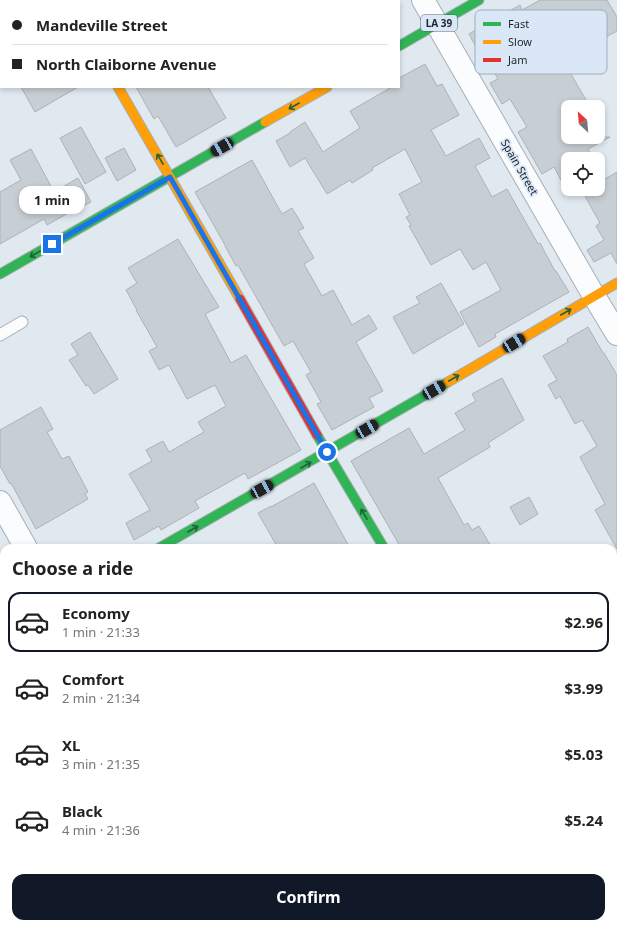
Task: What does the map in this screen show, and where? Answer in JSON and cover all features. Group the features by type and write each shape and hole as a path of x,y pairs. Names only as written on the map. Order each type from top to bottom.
{"main road":[{"name":"LA 39","path":"400,45 479,0"},
{"path":"119,88 327,452 382,544"},
{"path":"0,274 325,88"},
{"path":"166,544 617,283"}],"street":[{"name":"Spain Street","path":"423,0 617,334"},
{"path":"0,502 5,523 23,544"}],"lane":[{"path":"0,335 22,322"}],"building":[{"path":"540,0 607,0 617,17 617,31 607,37 607,10 522,10"},
{"path":"520,5 522,10 511,10"},
{"path":"475,31 475,45 469,34"},
{"path":"425,64 437,86 442,84 459,115 431,130 446,156 479,138 490,158 475,166 492,197 507,189 538,244 540,243 555,271 569,292 495,334 496,337 479,347 460,312 501,290 486,262 473,270 460,249 431,265 409,226 411,225 406,217 410,215 399,194 422,182 405,149 372,168 373,170 352,183 350,180 327,194 305,158 290,167 276,141 305,122 323,152 360,128 350,111 390,88 400,88 400,77"},
{"path":"495,74 571,74 586,100 561,100 561,144 597,144 588,149 590,152 561,152 561,180 554,167 542,174 518,132 527,127 510,99 502,104 490,83 498,79"},
{"path":"22,88 76,88 35,112"},
{"path":"137,88 209,88 226,118 176,147 158,116 154,119"},
{"path":"81,127 106,172 85,184 60,138"},
{"path":"124,148 136,170 117,181 105,158"},
{"path":"31,149 54,192 78,178 91,202 47,225 44,219 0,244 0,192 21,180 10,160"},
{"path":"252,160 282,214 292,208 304,228 298,231 314,258 304,264 322,296 333,290 352,325 369,315 377,329 356,342 383,391 369,398 374,407 332,430 317,404 321,402 306,375 311,372 293,341 284,346 238,265 236,266 195,192"},
{"path":"617,172 617,264 611,253 594,262 587,250 604,240 596,226 600,223 585,196 605,196 605,179"},
{"path":"178,239 219,307 205,314 231,363 246,355 301,450 248,479 245,473 195,501 199,508 161,530 159,526 134,540 126,523 150,510 129,474 152,461 146,450 163,441 169,452 204,432 198,422 226,406 215,385 187,399 169,365 159,370 149,351 157,347 126,290 137,283 128,268"},
{"path":"441,283 464,324 413,354 393,317 420,303 416,297"},
{"path":"588,327 617,375 617,544 614,544 595,510 605,504 580,457 597,446 582,420 575,424 560,396 556,399 548,385 557,380 543,356 568,342 567,339"},
{"path":"90,332 118,379 94,394 88,385 86,386 69,360 78,355 71,344"},
{"path":"502,378 524,420 488,443 490,447 438,478 464,525 468,523 472,530 479,526 490,544 399,544 351,461 409,428 424,454 465,430 455,413 476,401 472,394"},
{"path":"41,407 53,429 47,432 62,459 69,456 88,492 85,494 88,499 36,529 0,466 0,430"},
{"path":"314,483 348,544 276,544 258,513"},
{"path":"529,497 538,514 520,525 510,507"}],"traffic: fast":[{"path":"400,45 479,0"},
{"path":"0,274 265,122"},
{"path":"166,544 448,382"},
{"path":"317,435 382,544"}],"traffic: slow":[{"path":"119,88 240,299"},
{"path":"265,122 325,88"},
{"path":"448,382 617,283"}],"traffic: jam":[{"path":"240,299 317,435"}],"route":[{"path":"52,244 170,177 327,452"}]}
